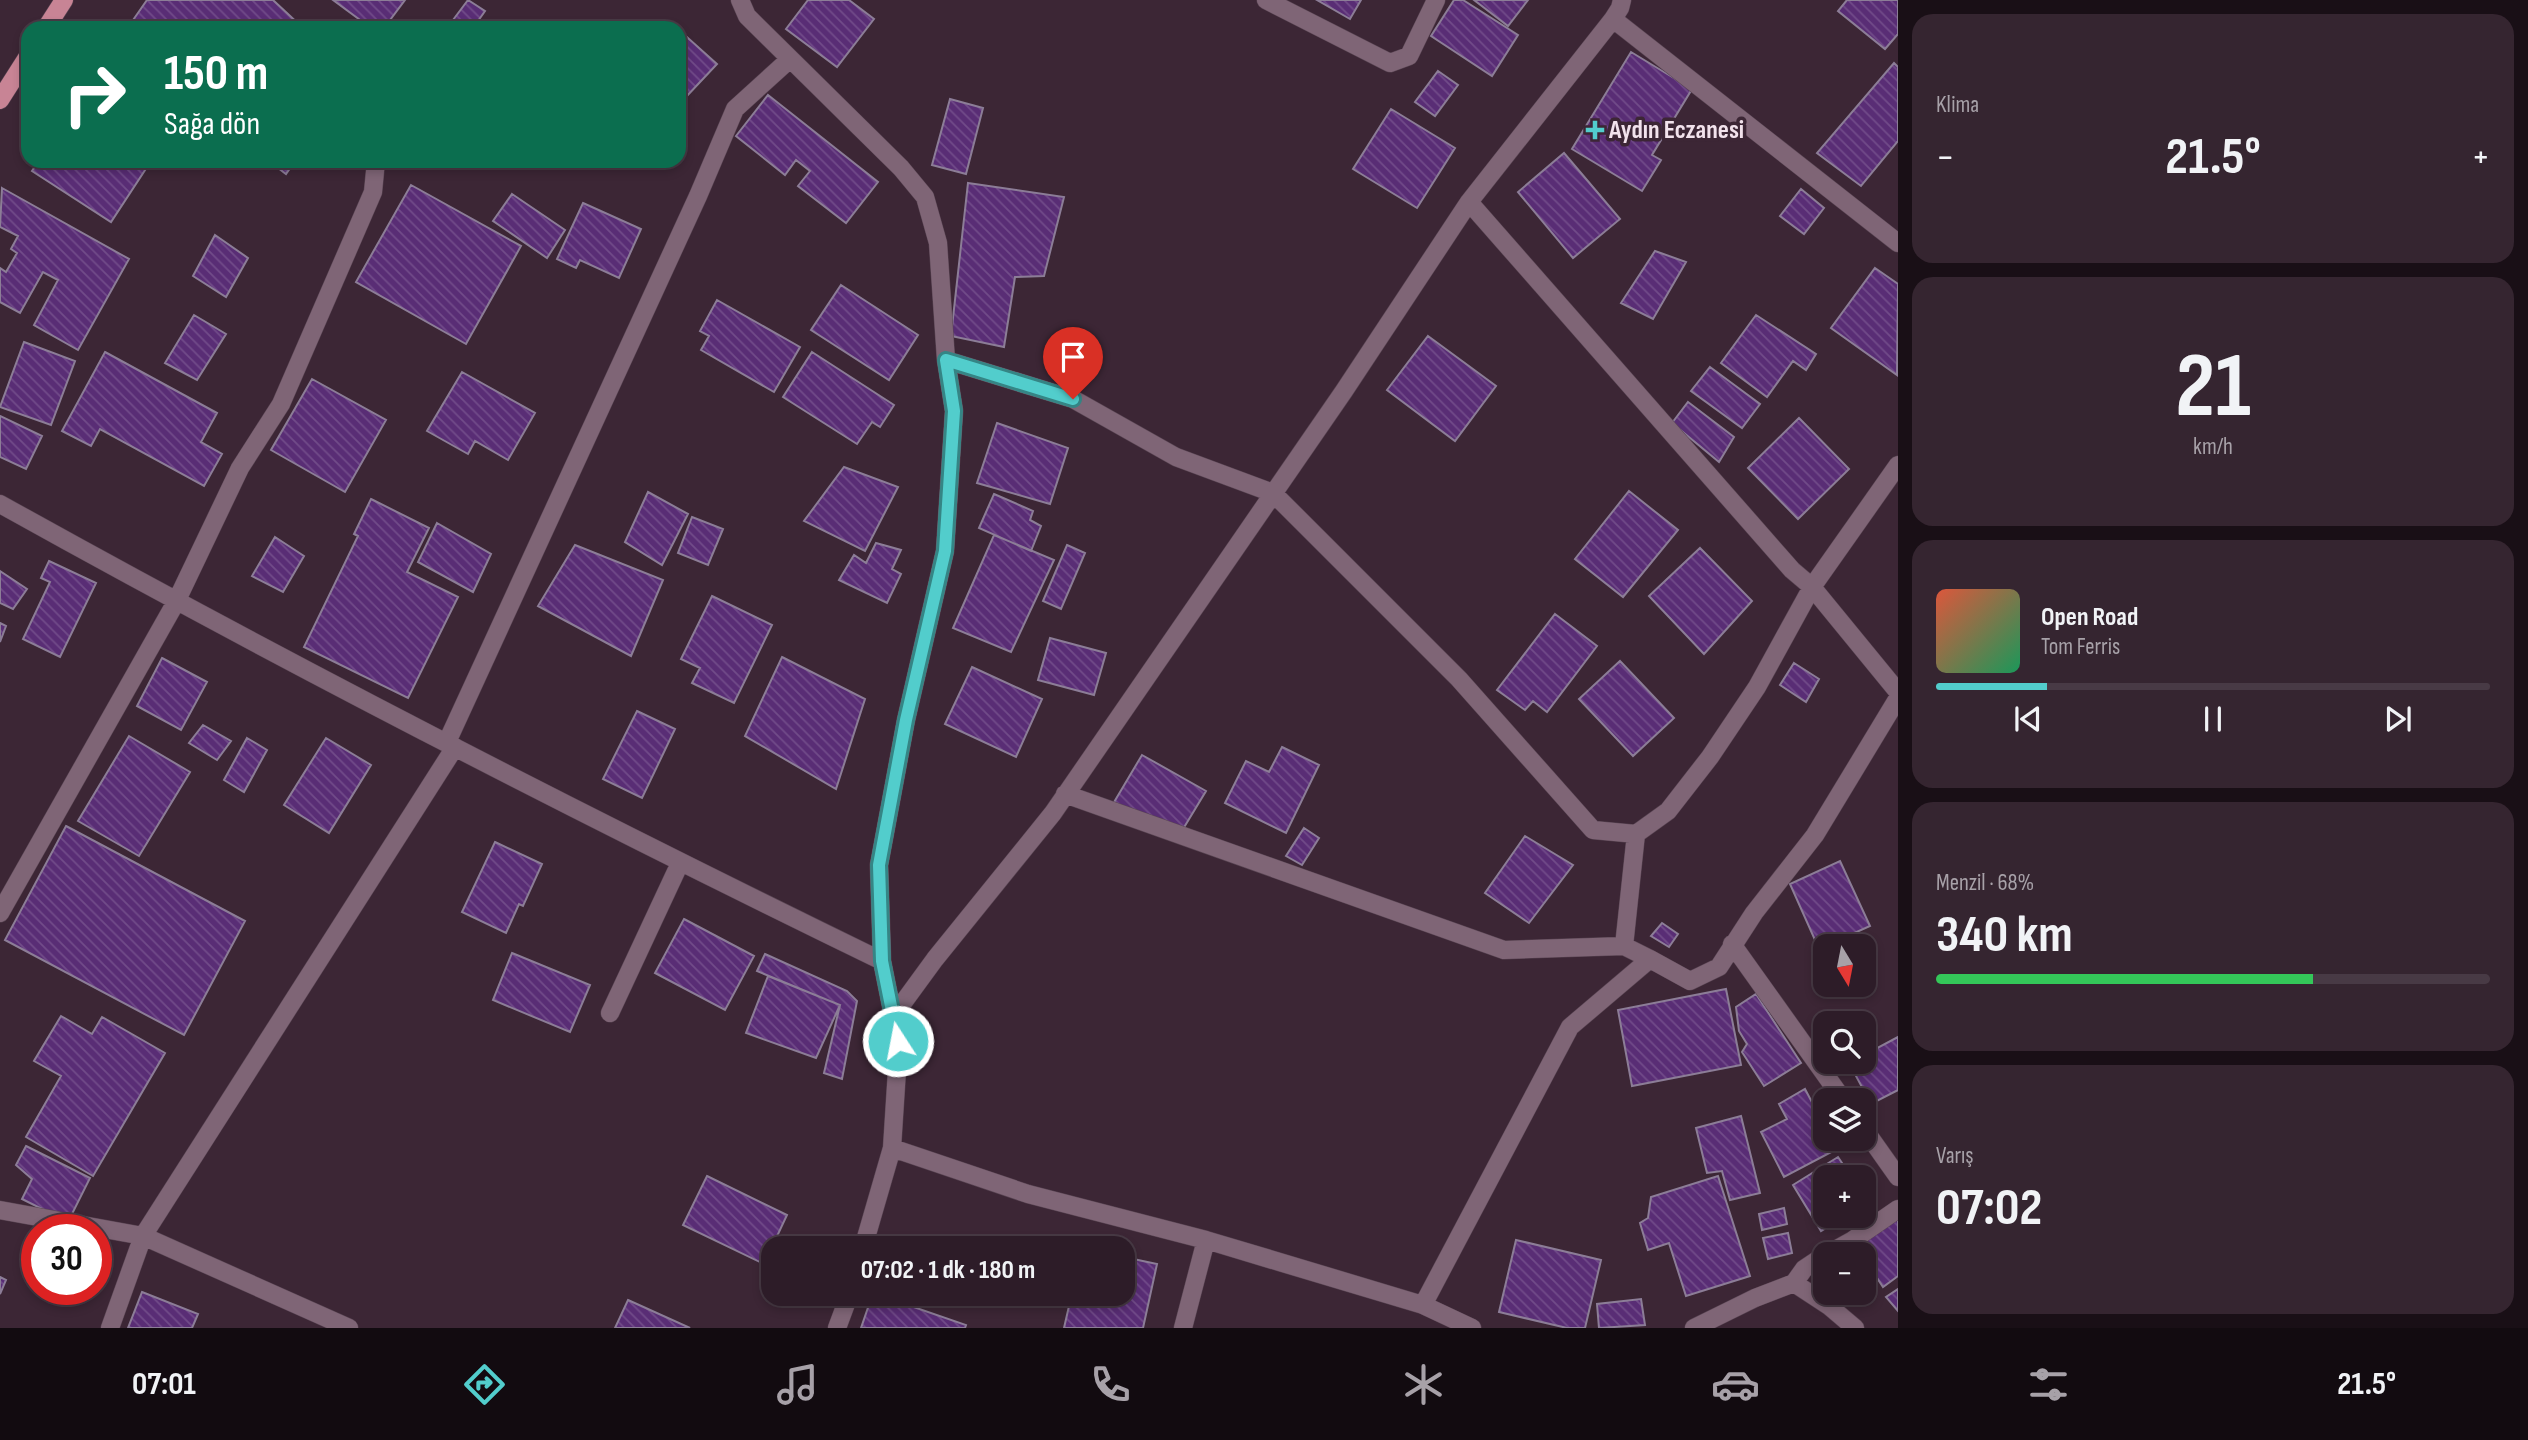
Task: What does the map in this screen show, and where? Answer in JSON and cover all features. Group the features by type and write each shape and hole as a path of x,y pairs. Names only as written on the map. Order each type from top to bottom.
{"main road":[{"path":"50,21 64,0"},
{"path":"0,100 21,67"}],"street":[{"path":"740,0 747,16 901,167 925,197 938,243 946,360 954,411 945,551 906,720 879,865 882,961 898,1041"},
{"path":"1266,0 1390,63 1409,56 1436,0"},
{"path":"866,1236 892,1148 897,1012 935,959 1053,813 1344,391 1469,202 1613,19 1622,0"},
{"path":"1613,19 1898,243"},
{"path":"110,1328 143,1236 451,745 735,109 790,59"},
{"path":"0,912 176,602 240,468 281,404 373,192 375,168"},
{"path":"1469,202 1792,570 1812,586 1898,692"},
{"path":"946,360 1073,399 1176,457 1273,493 1459,678 1593,830 1636,834 1668,811 1710,757 1756,687 1812,586 1898,465"},
{"path":"0,504 176,602 451,745 680,863 882,961"},
{"path":"1065,794 1504,950 1624,946 1690,981 1719,967 1732,944 1815,835 1898,698"},
{"path":"1624,946 1636,834"},
{"path":"610,1013 680,863"},
{"path":"1732,944 1835,1088"},
{"path":"1423,1305 1570,1027 1650,959"},
{"path":"1876,1146 1898,1177"},
{"path":"892,1148 1028,1194 1206,1240 1423,1305 1472,1328"},
{"path":"1849,1242 1898,1209"},
{"path":"0,1210 143,1236 349,1328"},
{"path":"1183,1328 1206,1240"},
{"path":"1694,1328 1755,1298 1794,1283 1804,1269 1813,1263"},
{"path":"1794,1283 1829,1306 1855,1328"},
{"path":"837,1328 845,1306"}],"building":[{"path":"147,0 273,0 296,21 132,21"},
{"path":"333,0 405,0 389,21 362,21"},
{"path":"468,0 485,11 478,21 452,21"},
{"path":"808,0 849,0 874,19 837,67 786,29"},
{"path":"1317,0 1361,0 1350,19"},
{"path":"1454,0 1463,0 1518,35 1492,76 1431,36"},
{"path":"1474,0 1528,0 1508,26"},
{"path":"1847,0 1898,0 1898,34 1885,49 1838,11"},
{"path":"686,36 717,64 686,97"},
{"path":"1631,52 1692,89 1652,155 1661,160 1642,191 1572,149"},
{"path":"1894,63 1898,67 1898,141 1861,186 1817,153"},
{"path":"1438,71 1458,85 1435,116 1415,102"},
{"path":"768,95 878,182 846,223 798,186 810,171 796,160 785,175 736,136"},
{"path":"950,99 983,108 966,174 932,165"},
{"path":"1391,109 1455,148 1417,208 1353,169"},
{"path":"1564,153 1620,219 1573,258 1518,192"},
{"path":"34,168 146,168 111,222 32,171"},
{"path":"278,168 290,168 286,174"},
{"path":"968,183 1064,197 1044,276 1015,277 1004,347 951,336"},
{"path":"411,185 521,246 466,344 356,282"},
{"path":"2,188 129,259 78,350 34,325 58,280 43,272 20,313 0,302 0,268 6,272 17,253 11,249 18,236 0,227"},
{"path":"1801,189 1824,208 1804,234 1780,216"},
{"path":"512,194 565,230 547,258 493,221"},
{"path":"583,203 641,229 619,278 580,260 576,268 557,259"},
{"path":"215,235 248,258 226,297 193,276"},
{"path":"1655,251 1686,262 1653,319 1621,303"},
{"path":"1875,268 1898,284 1897,375 1831,328"},
{"path":"841,285 918,335 889,380 811,330"},
{"path":"717,300 800,347 774,392 701,350 709,336 700,331"},
{"path":"194,315 226,334 197,380 165,363"},
{"path":"1756,315 1816,354 1806,370 1793,361 1767,397 1721,363"},
{"path":"1428,336 1496,386 1455,441 1387,390"},
{"path":"24,342 75,361 51,425 0,407"},
{"path":"105,352 217,413 201,442 222,454 204,486 100,429 91,446 62,431"},
{"path":"812,352 894,405 880,427 872,422 857,444 783,397"},
{"path":"1710,367 1760,404 1742,428 1691,391"},
{"path":"462,372 535,413 508,460 475,441 468,454 427,431"},
{"path":"312,379 386,420 345,492 271,450"},
{"path":"1688,402 1734,437 1719,462 1672,423"},
{"path":"0,416 42,436 26,469 0,457"},
{"path":"1799,418 1849,469 1798,519 1748,468"},
{"path":"997,423 1068,448 1050,504 977,483"},
{"path":"844,467 898,487 865,551 804,521"},
{"path":"1629,491 1678,530 1623,597 1575,559"},
{"path":"648,492 688,514 662,565 625,542"},
{"path":"994,494 1033,511 1030,520 1041,526 1031,551 979,528"},
{"path":"371,499 429,528 407,572 458,597 408,698 304,647 358,536 354,534"},
{"path":"692,517 723,529 708,565 678,553"},
{"path":"437,523 491,554 473,592 418,562"},
{"path":"994,535 1054,560 1011,652 953,628"},
{"path":"275,537 304,556 283,592 252,576"},
{"path":"876,543 901,550 892,569 901,574 887,603 839,580 854,555 866,563"},
{"path":"575,545 663,580 631,656 538,606"},
{"path":"1067,545 1085,553 1061,609 1043,601"},
{"path":"1700,548 1752,601 1704,654 1649,596"},
{"path":"49,561 96,583 60,657 23,639 50,582 41,578"},
{"path":"0,571 27,589 13,609 0,603"},
{"path":"712,596 772,625 734,703 692,683 700,668 681,659"},
{"path":"1555,614 1597,646 1547,712 1533,701 1525,710 1497,690"},
{"path":"0,623 6,626 0,642"},
{"path":"1050,638 1106,653 1094,695 1038,680"},
{"path":"782,657 865,699 836,789 745,736"},
{"path":"162,658 207,682 181,730 137,706"},
{"path":"1620,661 1674,718 1633,756 1579,699"},
{"path":"1794,663 1819,679 1806,702 1780,685"},
{"path":"972,667 1042,699 1016,757 945,724"},
{"path":"637,711 675,729 642,798 603,779"},
{"path":"203,725 231,741 217,760 189,743"},
{"path":"129,736 190,772 139,856 78,821"},
{"path":"247,738 267,750 244,792 224,780"},
{"path":"326,738 371,765 329,833 284,805"},
{"path":"1282,747 1319,765 1286,833 1225,803 1246,761 1269,772"},
{"path":"1142,755 1206,791 1180,834 1110,809"},
{"path":"66,826 245,921 184,1035 5,940"},
{"path":"1304,828 1319,838 1302,865 1286,856"},
{"path":"1525,836 1573,865 1529,923 1485,893"},
{"path":"495,842 542,864 523,906 519,904 506,933 462,912"},
{"path":"1840,861 1870,926 1852,934 1813,936 1790,884"},
{"path":"684,919 754,956 725,1010 655,973"},
{"path":"1662,923 1678,934 1669,947 1651,936"},
{"path":"512,953 590,985 570,1032 493,1000"},
{"path":"765,954 847,991 857,1001 842,1079 824,1073 840,1005 757,971"},
{"path":"768,976 840,1005 816,1058 746,1033"},
{"path":"1726,989 1741,1065 1632,1086 1618,1010"},
{"path":"1756,994 1801,1063 1764,1086 1742,1052 1747,1044 1739,1031 1736,1007"},
{"path":"61,1016 92,1034 102,1017 165,1053 93,1176 26,1137 61,1076 34,1061"},
{"path":"1898,1037 1898,1090 1876,1101 1876,1088 1862,1088 1855,1074 1876,1074 1876,1049"},
{"path":"1805,1089 1813,1104 1813,1151 1833,1151 1784,1177 1761,1132 1787,1119 1779,1104"},
{"path":"1741,1116 1760,1193 1730,1200 1722,1171 1707,1173 1696,1128"},
{"path":"26,1146 90,1178 72,1214 52,1214 22,1199 32,1179 16,1165"},
{"path":"1838,1157 1843,1165 1825,1165"},
{"path":"1813,1173 1813,1218 1793,1185"},
{"path":"707,1176 787,1215 777,1236 761,1236 761,1263 683,1225"},
{"path":"1718,1176 1750,1276 1686,1296 1669,1243 1648,1250 1640,1223 1648,1218 1651,1197"},
{"path":"1784,1208 1787,1224 1762,1230 1759,1214"},
{"path":"1898,1216 1898,1276 1883,1287 1876,1276 1876,1242 1859,1242"},
{"path":"1788,1233 1792,1253 1768,1259 1763,1238"},
{"path":"1516,1240 1601,1260 1585,1328 1567,1328 1499,1312"},
{"path":"1135,1259 1157,1264 1143,1328 1064,1328 1069,1306 1135,1306"},
{"path":"0,1277 6,1280 0,1294"},
{"path":"1898,1289 1898,1311 1886,1297"},
{"path":"142,1292 198,1314 192,1328 128,1328"},
{"path":"1641,1299 1645,1325 1599,1328 1597,1304"},
{"path":"628,1300 690,1328 615,1328"},
{"path":"869,1306 911,1306 966,1325 965,1328 861,1328"}],"place":[{"name":"Aydın Eczanesi","path":"1595,130"}],"route":[{"path":"898,1041 882,961 879,865 906,720 945,551 954,411 946,360 1073,399"}]}
